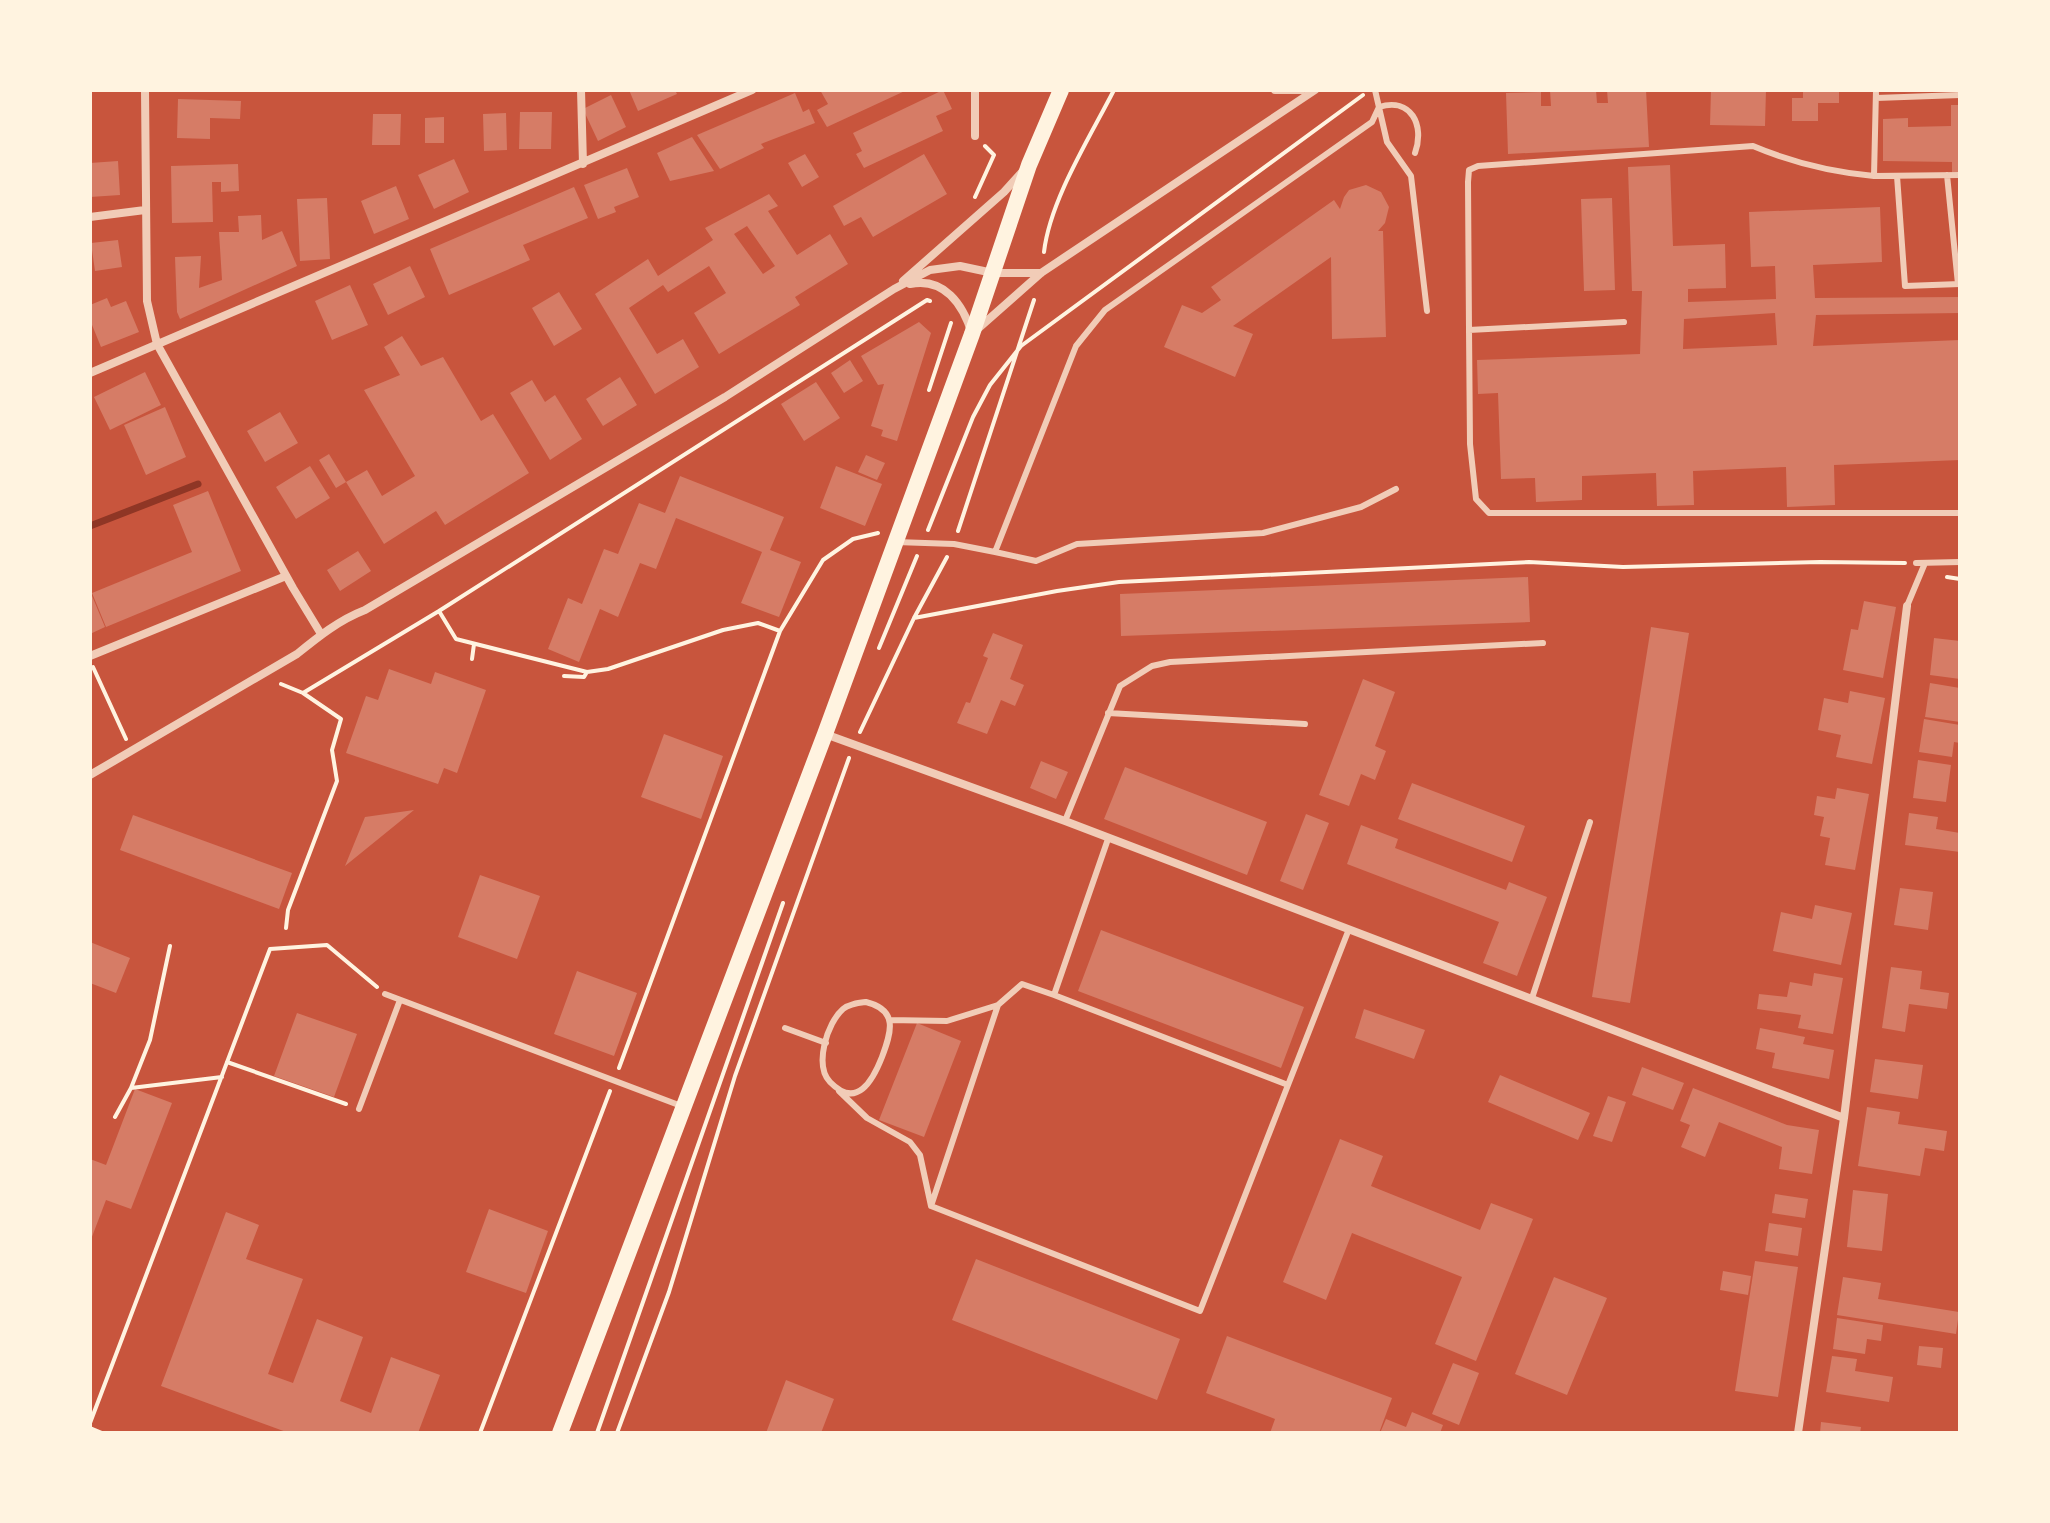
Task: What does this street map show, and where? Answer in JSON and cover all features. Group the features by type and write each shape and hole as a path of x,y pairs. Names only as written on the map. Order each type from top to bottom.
{"main road":[{"path":"560,1433 825,734 972,334 1029,165 1061,90"}],"street":[{"path":"145,90 147,301 157,344 321,634"},
{"path":"581,90 583,164"},
{"path":"90,373 752,90"},
{"path":"975,90 975,136"},
{"path":"1275,90 1301,90"},
{"path":"894,289 925,282 946,291 964,310 972,334 1041,273 1315,90"},
{"path":"894,289 1004,192 1029,165"},
{"path":"90,217 145,210"},
{"path":"90,775 297,654 321,634 725,397 894,289 930,270 945,267 967,267 993,273 1041,273"},
{"path":"90,658 286,576"},
{"path":"1798,1433 1844,1118 1907,606"},
{"path":"825,734 1065,821 1844,1118"}],"lane":[{"path":"1372,90 1387,142 1411,176 1427,311"},
{"path":"1874,176 1876,90"},
{"path":"1876,98 1960,95"},
{"path":"995,552 1076,346 1105,310 1372,122 1379,107 1389,104 1404,108 1412,115 1419,124 1420,135 1415,153"},
{"path":"1960,175 1874,176 1831,172 1753,146 1478,166 1469,170 1468,182 1470,444 1476,499 1489,513 1960,513"},
{"path":"1897,176 1905,286 1959,284 1947,175"},
{"path":"1469,330 1624,322"},
{"path":"896,542 954,544 1036,561 1077,544 1263,533 1361,507 1396,489"},
{"path":"1916,563 1960,562"},
{"path":"1907,606 1925,563"},
{"path":"1065,821 1120,686 1152,666 1170,662 1543,643"},
{"path":"1108,713 1305,724"},
{"path":"1532,998 1590,822"},
{"path":"1054,995 1108,839"},
{"path":"931,1206 1200,1311 1349,929"},
{"path":"889,1020 947,1021 998,1005 1022,984 1288,1085"},
{"path":"385,994 684,1107"},
{"path":"359,1109 400,1000"},
{"path":"837,1088 847,1093 869,1085 891,1032 889,1020 877,1005 866,1002 846,1007 837,1015 820,1056 822,1069 827,1079 867,1118 910,1142 920,1155 931,1206"},
{"path":"931,1206 998,1005"},
{"path":"785,1028 826,1043"}],"path":[{"path":"1077,163 1114,90"},
{"path":"876,656 973,417 990,385 1021,346 1372,90"},
{"path":"961,230 994,155 975,136"},
{"path":"303,693 439,611 927,300 937,303"},
{"path":"929,390 952,325 950,316"},
{"path":"617,1433 669,1292 735,1076 854,745 914,618 954,544 1021,346"},
{"path":"480,1433 780,631 823,560 853,539 879,533"},
{"path":"914,618 1119,582 1529,562 1623,567 1916,563"},
{"path":"439,611 456,639 587,672 608,669 723,630 758,623 780,631"},
{"path":"472,659 474,644"},
{"path":"90,658 132,751"},
{"path":"564,676 584,677 587,672"},
{"path":"281,684 303,693 341,719 332,750 337,781 288,910 286,928"},
{"path":"597,1433 785,899"},
{"path":"102,1433 90,1425 270,949 327,945 385,994"},
{"path":"115,1117 131,1088 150,1040 170,946"},
{"path":"227,1062 359,1109"},
{"path":"131,1088 222,1077"}],"building":[{"path":"629,90 675,90 677,94 638,111"},
{"path":"820,90 907,90 827,127 817,110 828,104"},
{"path":"943,90 952,109 936,116 943,131 864,168 856,154 862,151 853,133"},
{"path":"1550,90 1596,90 1597,103 1608,103 1607,90 1646,90 1649,147 1508,154 1506,93 1541,92 1541,106 1551,106"},
{"path":"1711,90 1766,90 1765,126 1710,125"},
{"path":"1803,90 1839,90 1839,103 1818,103 1818,121 1792,121 1792,98 1803,98"},
{"path":"795,93 803,112 809,109 815,123 761,144 764,148 720,169 697,135"},
{"path":"611,95 626,127 598,141 583,109"},
{"path":"178,99 241,101 240,119 210,118 210,139 177,138"},
{"path":"1951,105 1960,105 1960,172 1952,172 1952,162 1883,161 1883,119 1908,118 1908,127 1951,126"},
{"path":"520,112 552,112 551,149 519,149"},
{"path":"506,113 507,150 484,151 483,114"},
{"path":"373,114 401,114 400,145 372,145"},
{"path":"444,117 444,143 425,143 425,118"},
{"path":"692,137 714,171 670,181 657,153"},
{"path":"805,154 819,177 802,187 788,163"},
{"path":"924,154 947,194 873,237 861,217 844,226 833,206"},
{"path":"454,159 469,192 434,209 418,175"},
{"path":"118,161 120,195 90,197 90,163"},
{"path":"238,164 239,191 221,192 221,182 212,182 213,222 172,223 171,166"},
{"path":"1670,165 1673,246 1725,244 1726,288 1688,289 1688,302 1776,299 1775,266 1751,267 1749,212 1880,207 1882,262 1813,265 1815,298 1960,297 1960,313 1816,315 1813,346 1960,340 1960,460 1834,465 1835,505 1787,507 1786,467 1693,471 1694,505 1657,506 1656,473 1582,476 1582,500 1536,502 1535,478 1501,479 1498,393 1478,394 1477,360 1640,354 1642,291 1632,291 1628,167","holes":["1775,313 1777,345 1683,349 1684,319"]},
{"path":"627,168 639,197 614,207 616,212 598,219 584,185"},
{"path":"1366,185 1381,192 1389,207 1385,223 1378,231 1383,231 1386,337 1332,339 1331,257 1233,326 1253,334 1235,377 1164,347 1182,305 1202,313 1221,300 1211,287 1334,200 1340,209 1349,190"},
{"path":"396,186 409,219 374,234 361,201"},
{"path":"574,187 588,218 523,245 530,260 449,295 430,249"},
{"path":"769,194 778,206 768,211 797,255 830,234 848,264 795,297 800,305 719,354 694,313 726,293 709,266 668,292 663,285 629,308 657,354 683,339 699,367 655,394 595,294 648,259 658,276 713,240 705,228","holes":["747,226 775,266 763,274 734,234"]},
{"path":"327,198 330,259 300,261 297,199"},
{"path":"1612,198 1615,290 1584,291 1581,199"},
{"path":"261,215 262,240 282,231 297,266 180,319 177,312 175,257 201,256 199,288 222,280 219,232 239,232 238,216"},
{"path":"118,240 122,267 95,271 91,243"},
{"path":"410,266 425,297 388,315 373,284"},
{"path":"350,285 368,325 332,340 315,301"},
{"path":"559,292 582,329 554,346 532,308"},
{"path":"107,298 111,307 126,301 139,332 101,347 90,320 90,305"},
{"path":"919,322 931,333 897,441 881,436 883,430 871,426 884,384 878,385 861,356"},
{"path":"402,336 421,366 443,357 481,421 493,414 529,473 445,525 436,511 384,544 346,482 367,470 382,496 415,476 364,390 400,375 384,347"},
{"path":"850,360 863,381 844,393 831,373"},
{"path":"145,372 161,405 110,430 94,397"},
{"path":"620,377 637,405 603,426 586,399"},
{"path":"532,380 545,402 555,395 582,439 550,460 510,393"},
{"path":"816,382 840,418 804,441 781,404"},
{"path":"165,407 186,457 146,475 124,425"},
{"path":"280,412 298,443 265,462 247,431"},
{"path":"329,454 346,482 336,488 319,460"},
{"path":"866,455 885,463 877,480 858,472"},
{"path":"310,466 330,498 296,519 276,487"},
{"path":"836,466 882,484 865,526 820,508"},
{"path":"680,476 784,517 770,550 801,562 779,617 741,603 762,552 676,518 656,569 640,563 618,617 600,609 579,662 548,649 568,598 582,604 604,549 618,554 639,503 665,513"},
{"path":"208,491 241,571 106,627 92,593 192,552 173,505"},
{"path":"358,551 371,571 340,591 327,570"},
{"path":"1528,577 1530,622 1121,636 1120,594"},
{"path":"90,591 105,627 90,634"},
{"path":"1864,601 1896,607 1883,678 1843,670 1851,629 1858,630"},
{"path":"1651,627 1689,633 1630,1003 1592,997"},
{"path":"993,633 1023,645 1010,679 1024,685 1015,706 1001,700 987,734 957,723 966,702 970,703 988,658 983,656"},
{"path":"1934,638 1960,641 1960,679 1930,675"},
{"path":"389,669 431,684 435,672 486,690 457,773 444,768 438,784 346,753 366,696 378,700"},
{"path":"1363,679 1395,692 1375,746 1386,751 1375,780 1361,774 1349,806 1319,795"},
{"path":"1930,683 1960,688 1960,722 1925,717"},
{"path":"1850,691 1885,698 1872,764 1836,757 1841,735 1818,730 1824,698 1848,703"},
{"path":"1924,719 1960,725 1960,743 1954,742 1952,757 1919,752"},
{"path":"664,734 723,756 701,819 641,797"},
{"path":"1918,760 1951,765 1946,802 1913,798"},
{"path":"1041,761 1068,772 1056,799 1030,788"},
{"path":"1125,767 1267,822 1247,875 1104,819"},
{"path":"1412,783 1525,826 1512,862 1398,819"},
{"path":"1837,788 1869,794 1855,870 1825,865 1830,838 1820,836 1824,817 1814,815 1817,796 1835,799"},
{"path":"414,810 345,866 365,817"},
{"path":"1909,813 1938,817 1936,829 1960,833 1960,852 1905,845"},
{"path":"1306,814 1329,823 1303,890 1280,881"},
{"path":"133,815 292,873 279,909 120,850"},
{"path":"1361,825 1398,839 1395,848 1506,890 1509,882 1547,897 1517,976 1483,963 1499,922 1347,864"},
{"path":"480,875 540,896 517,959 458,937"},
{"path":"1900,888 1933,892 1928,930 1894,925"},
{"path":"1815,905 1852,913 1841,965 1773,951 1781,912 1812,919"},
{"path":"1101,930 1304,1007 1281,1068 1078,991"},
{"path":"90,942 130,958 116,993 90,983"},
{"path":"1891,967 1922,971 1920,989 1949,993 1947,1009 1909,1004 1905,1032 1882,1028"},
{"path":"577,971 637,993 614,1056 554,1034"},
{"path":"1814,973 1843,978 1833,1034 1798,1028 1801,1015 1757,1009 1759,994 1787,997 1790,982 1812,986"},
{"path":"1364,1009 1425,1030 1414,1059 1355,1038"},
{"path":"297,1013 357,1034 334,1097 274,1076"},
{"path":"917,1023 961,1041 924,1137 879,1120"},
{"path":"1760,1028 1805,1037 1803,1044 1834,1050 1829,1079 1772,1068 1775,1053 1756,1049"},
{"path":"1875,1059 1923,1065 1918,1099 1870,1092"},
{"path":"1642,1067 1684,1083 1673,1110 1632,1095"},
{"path":"1500,1075 1590,1113 1578,1140 1488,1102"},
{"path":"1693,1088 1787,1125 1819,1130 1812,1174 1779,1169 1782,1147 1719,1122 1705,1157 1681,1147 1690,1125 1680,1121"},
{"path":"135,1089 172,1103 131,1209 106,1200 90,1242 90,1159 106,1165"},
{"path":"1608,1096 1626,1102 1612,1142 1593,1136"},
{"path":"1867,1107 1900,1112 1898,1124 1947,1131 1944,1151 1925,1148 1920,1176 1858,1166"},
{"path":"1340,1139 1383,1156 1371,1186 1480,1230 1491,1203 1533,1219 1476,1361 1435,1344 1462,1277 1352,1233 1326,1300 1283,1282"},
{"path":"1853,1190 1888,1194 1882,1251 1847,1247"},
{"path":"1775,1194 1808,1199 1805,1218 1772,1213"},
{"path":"489,1209 548,1231 526,1293 466,1272"},
{"path":"226,1212 259,1225 246,1259 303,1279 268,1374 293,1383 317,1319 363,1337 340,1401 371,1413 391,1357 440,1375 418,1433 289,1433 161,1386"},
{"path":"1769,1223 1802,1228 1798,1256 1765,1251"},
{"path":"976,1259 1180,1339 1157,1400 952,1320"},
{"path":"1755,1261 1798,1267 1778,1397 1735,1391"},
{"path":"1723,1271 1751,1276 1748,1295 1720,1290"},
{"path":"1554,1277 1607,1298 1567,1395 1515,1374"},
{"path":"1843,1277 1881,1283 1878,1299 1959,1312 1956,1334 1837,1315"},
{"path":"1837,1318 1883,1325 1881,1341 1867,1339 1865,1354 1833,1349"},
{"path":"1227,1336 1392,1398 1379,1433 1270,1433 1275,1419 1206,1393"},
{"path":"1919,1346 1943,1348 1941,1368 1917,1365"},
{"path":"1832,1356 1857,1359 1855,1371 1893,1377 1889,1402 1826,1392"},
{"path":"1453,1363 1479,1373 1459,1425 1432,1414"},
{"path":"786,1380 834,1399 821,1433 766,1433"},
{"path":"1412,1412 1443,1425 1440,1433 1380,1433 1386,1419 1406,1427"},
{"path":"1821,1422 1861,1427 1860,1433 1820,1433"}],"waterway":[{"path":"90,526 198,484"}]}
